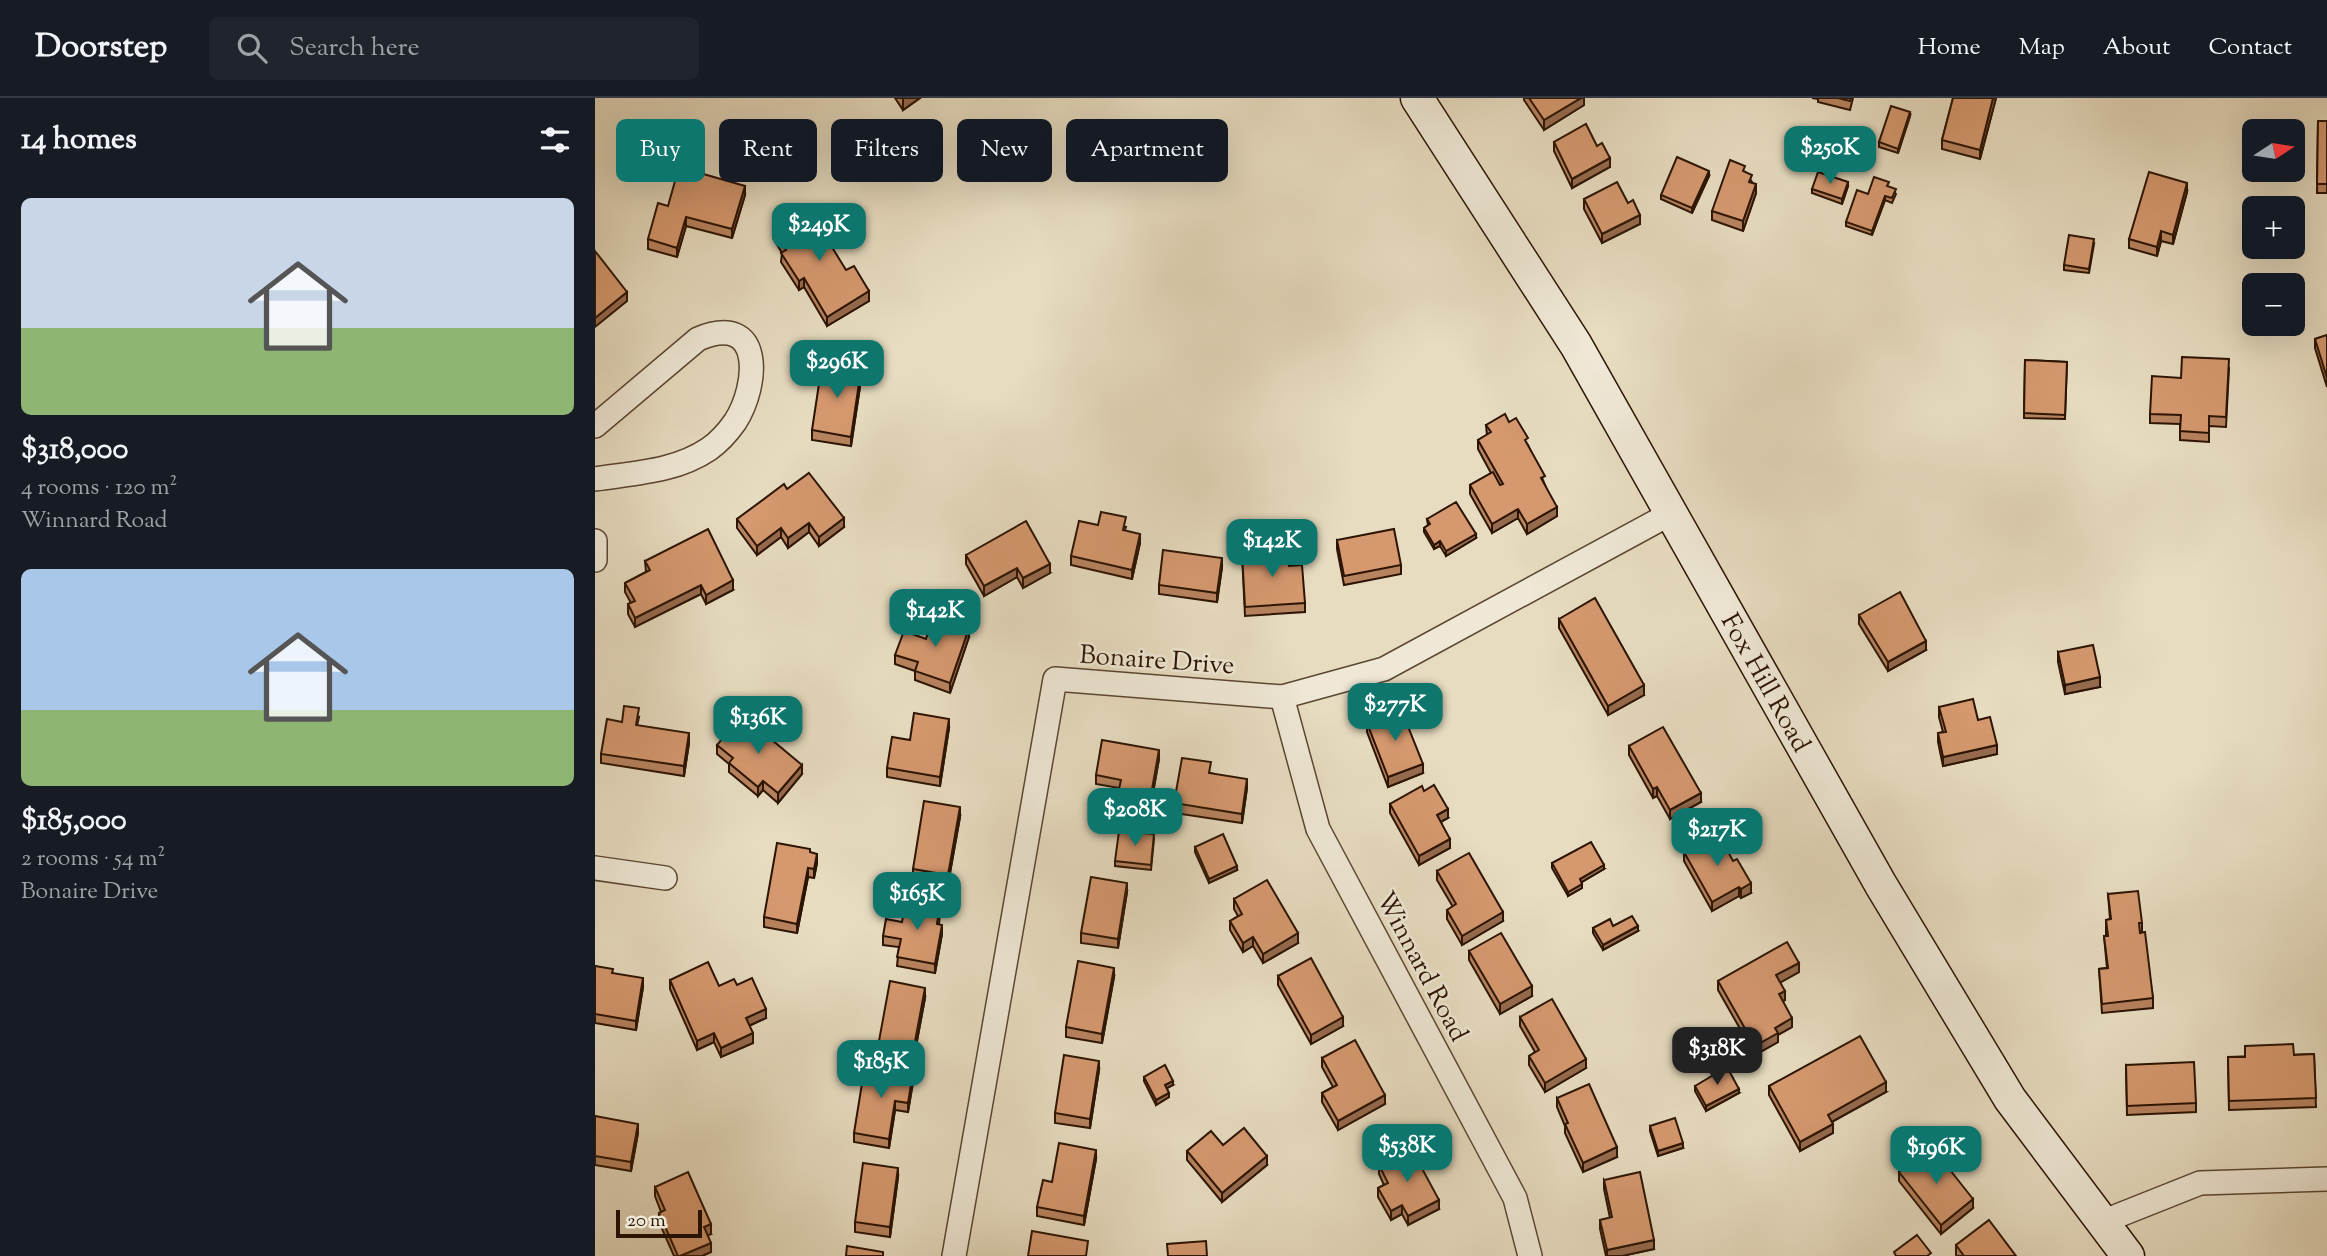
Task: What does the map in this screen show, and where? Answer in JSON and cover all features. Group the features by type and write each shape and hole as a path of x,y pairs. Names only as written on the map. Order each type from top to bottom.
{"main road":[{"name":"Fox Hill Road","path":"1417,98 1576,345 1881,885 2010,1099 2127,1256"}],"street":[{"path":"595,426 698,339 709,334 732,333 741,337 748,345 752,366 743,405 736,420 716,443 670,468 595,479"},
{"name":"Bonaire Drive","path":"954,1256 1055,679 1282,696 1384,669 1670,514"},
{"path":"595,541 595,560"},
{"name":"Winnard Road","path":"1282,696 1318,829 1515,1198 1530,1256"},
{"path":"595,868 666,878"},
{"path":"2102,1222 2200,1183 2327,1179"}],"building":[{"path":"1529,98 1581,98 1544,120"},
{"path":"1953,98 1993,98 1980,150 1942,140"},
{"path":"1891,106 1910,112 1898,149 1879,142"},
{"path":"2318,121 2327,121 2327,184 2317,184"},
{"path":"1586,124 1597,146 1602,143 1610,158 1572,179 1554,142"},
{"path":"1677,157 1709,171 1692,208 1661,195"},
{"path":"1730,160 1745,166 1743,171 1752,175 1749,182 1756,184 1743,221 1712,211"},
{"path":"1818,172 1848,182 1842,199 1812,189"},
{"path":"2149,172 2187,183 2173,235 2161,231 2157,247 2129,239"},
{"path":"705,174 719,179 719,182 745,186 732,229 686,217 677,248 648,239 658,203 668,206 675,182 705,182"},
{"path":"1874,177 1889,182 1887,186 1896,189 1892,198 1885,196 1872,231 1846,222 1857,190 1868,194"},
{"path":"1617,182 1628,203 1633,200 1640,215 1602,234 1584,199"},
{"path":"808,208 846,270 854,266 869,291 827,317 804,278 799,281 781,253 786,250 773,229"},
{"path":"2069,235 2094,239 2089,269 2064,265"},
{"path":"595,251 627,292 595,318"},
{"path":"2327,335 2327,378 2315,339"},
{"path":"2182,357 2229,359 2226,417 2209,416 2209,433 2180,431 2181,415 2150,414 2152,376 2181,378"},
{"path":"2025,360 2067,362 2065,415 2024,413"},
{"path":"822,364 861,370 851,437 812,430"},
{"path":"1505,414 1509,422 1516,418 1528,438 1525,440 1545,476 1541,478 1557,507 1527,524 1518,509 1492,524 1470,485 1493,472 1500,485 1503,484 1478,440 1491,432 1486,425"},
{"path":"809,473 844,518 819,537 809,523 788,538 781,528 757,546 737,519 784,484 787,489"},
{"path":"1456,502 1476,534 1446,551 1440,541 1434,545 1424,528 1430,524 1427,519"},
{"path":"1101,512 1126,517 1123,530 1140,534 1132,570 1071,556 1079,521 1098,525"},
{"path":"1026,521 1050,564 1023,578 1017,568 984,586 966,555"},
{"path":"708,529 733,580 706,595 701,585 635,618 628,604 635,601 625,583 650,570 645,561"},
{"path":"1394,529 1401,565 1344,576 1337,540"},
{"path":"1288,547 1289,566 1302,565 1305,603 1245,607 1242,553"},
{"path":"1163,550 1222,558 1217,593 1159,585"},
{"path":"1900,592 1926,641 1888,662 1859,615"},
{"path":"1595,598 1644,685 1608,706 1559,619"},
{"path":"933,616 969,628 950,683 915,671 918,662 895,655 904,631 926,639"},
{"path":"2093,645 2100,677 2065,685 2058,652"},
{"path":"1973,699 1978,720 1990,717 1997,745 1943,757 1938,733 1946,732 1939,707"},
{"path":"624,706 639,708 636,725 689,733 684,766 601,754 607,719 622,722"},
{"path":"1401,709 1423,764 1388,777 1367,723"},
{"path":"914,713 949,719 940,777 887,768 892,737 910,740"},
{"path":"742,715 802,765 778,793 763,781 758,787 729,763 733,758 717,745"},
{"path":"1663,727 1701,793 1670,810 1657,787 1653,789 1629,746"},
{"path":"1102,740 1159,750 1151,795 1119,789 1121,780 1096,775"},
{"path":"1182,758 1211,762 1209,773 1247,779 1242,814 1174,803"},
{"path":"1434,785 1448,809 1437,815 1450,839 1419,856 1390,804 1422,786 1424,791"},
{"path":"924,801 960,807 948,875 913,869"},
{"path":"1119,831 1154,834 1151,865 1115,861"},
{"path":"1718,833 1733,861 1737,859 1751,883 1712,902 1684,852"},
{"path":"1223,834 1237,866 1209,879 1195,847"},
{"path":"1591,842 1604,865 1580,879 1582,884 1568,892 1552,863"},
{"path":"777,843 810,849 810,852 817,854 814,869 808,868 797,924 764,917"},
{"path":"1469,853 1503,912 1462,936 1447,910 1456,904 1437,871"},
{"path":"1091,877 1127,883 1118,939 1081,933"},
{"path":"1267,880 1298,933 1263,954 1253,937 1243,943 1230,921 1242,914 1234,899"},
{"path":"2138,891 2142,923 2139,923 2140,933 2145,932 2153,998 2102,1004 2099,969 2108,968 2104,936 2108,936 2106,920 2111,919 2108,894"},
{"path":"906,899 940,905 937,924 942,925 935,964 897,957 901,939 883,936 886,919 902,922"},
{"path":"1632,916 1638,926 1603,945 1593,928 1610,919 1613,926"},
{"path":"1501,933 1532,986 1500,1004 1469,951"},
{"path":"1787,942 1799,963 1776,975 1785,991 1779,994 1792,1018 1775,1028 1778,1033 1755,1046 1718,981"},
{"path":"1311,958 1343,1017 1311,1035 1278,976"},
{"path":"1078,961 1114,968 1102,1034 1066,1027"},
{"path":"708,962 719,986 734,979 737,985 752,978 766,1009 746,1018 753,1033 721,1048 714,1033 697,1041 670,980"},
{"path":"595,966 613,969 612,973 643,978 636,1021 595,1014"},
{"path":"890,981 925,988 914,1047 879,1041"},
{"path":"1552,999 1586,1059 1545,1083 1529,1056 1539,1050 1520,1017"},
{"path":"1860,1036 1886,1082 1828,1115 1833,1124 1800,1142 1769,1086"},
{"path":"1355,1040 1385,1095 1338,1121 1322,1093 1337,1085 1322,1058"},
{"path":"2293,1044 2294,1055 2314,1054 2316,1098 2229,1101 2228,1057 2245,1057 2245,1046"},
{"path":"1064,1055 1099,1061 1090,1119 1055,1113"},
{"path":"2194,1062 2196,1103 2127,1106 2126,1065"},
{"path":"865,1065 913,1072 908,1103 895,1101 889,1139 854,1133"},
{"path":"1165,1065 1173,1081 1165,1085 1169,1093 1156,1100 1144,1077"},
{"path":"1727,1067 1739,1089 1706,1106 1695,1086"},
{"path":"1589,1084 1617,1147 1583,1163 1565,1124 1568,1123 1557,1098"},
{"path":"595,1116 638,1124 631,1162 595,1156"},
{"path":"1675,1118 1683,1143 1658,1151 1650,1126"},
{"path":"1244,1128 1267,1156 1222,1193 1187,1151 1211,1131 1223,1145"},
{"path":"1059,1143 1096,1150 1084,1216 1037,1207 1043,1180 1052,1182"},
{"path":"1931,1146 1973,1199 1941,1225 1899,1172"},
{"path":"1411,1148 1439,1200 1408,1216 1402,1205 1391,1211 1378,1188 1388,1183 1379,1165"},
{"path":"863,1163 898,1168 890,1227 855,1222"},
{"path":"688,1172 711,1224 704,1227 711,1243 678,1256 659,1213 665,1210 655,1187"},
{"path":"1640,1172 1654,1240 1607,1250 1600,1220 1612,1217 1604,1180"},
{"path":"1989,1220 2016,1256 1964,1256 1956,1245"},
{"path":"1032,1231 1088,1241 1086,1256 1028,1256"},
{"path":"1917,1235 1931,1253 1927,1256 1896,1256 1894,1252"},
{"path":"1206,1241 1207,1256 1168,1256 1167,1244"},
{"path":"847,1246 883,1252 883,1256 846,1256"}]}
